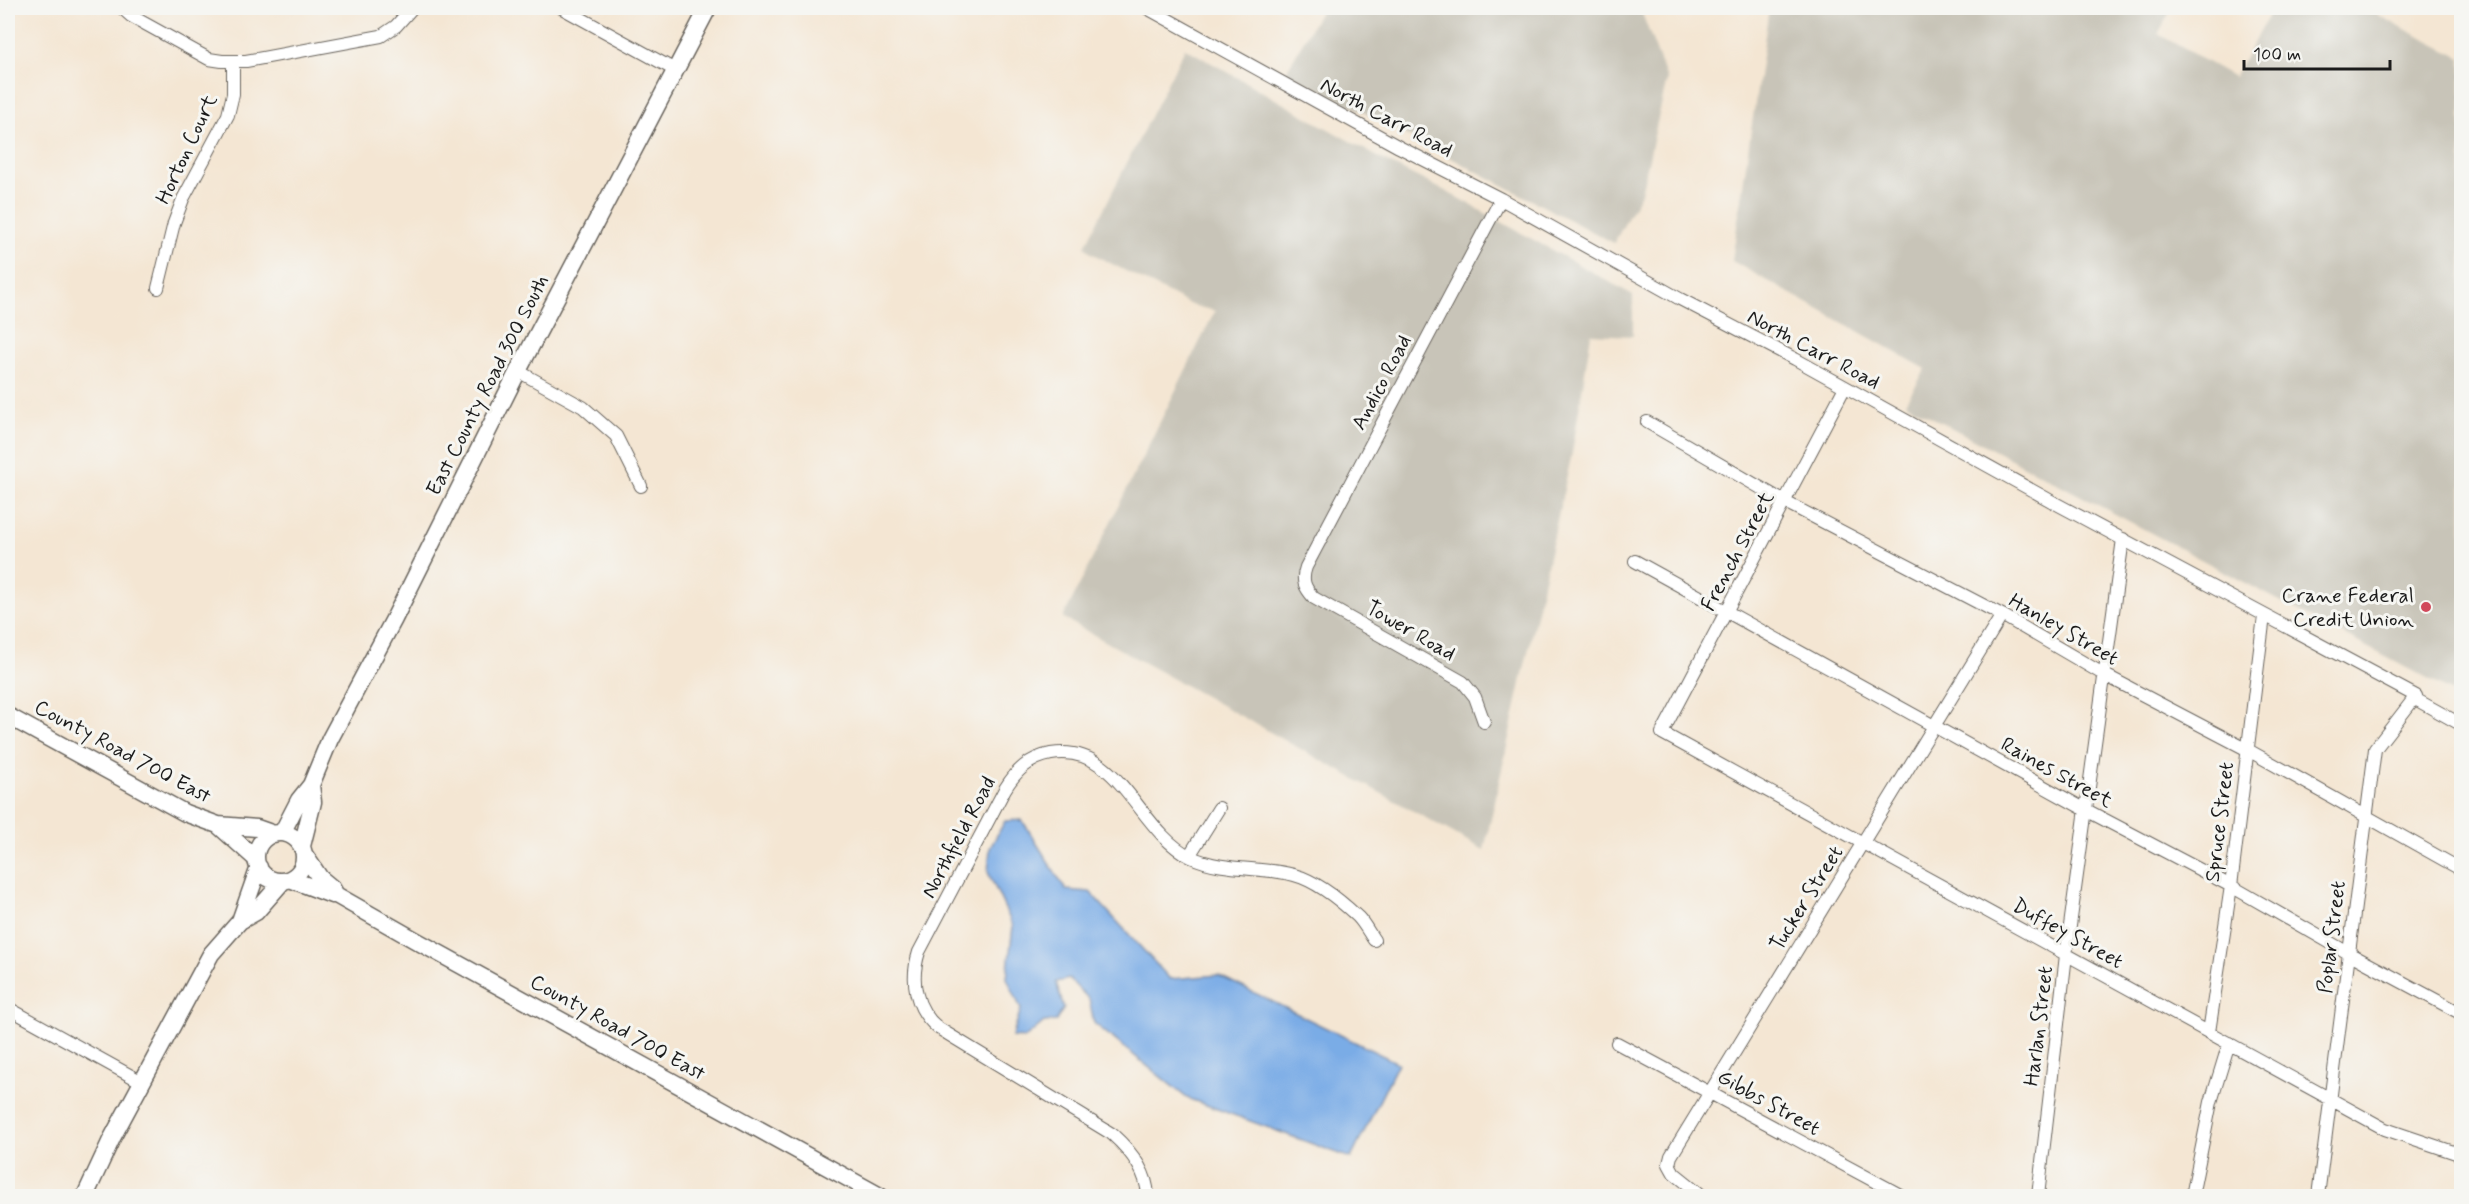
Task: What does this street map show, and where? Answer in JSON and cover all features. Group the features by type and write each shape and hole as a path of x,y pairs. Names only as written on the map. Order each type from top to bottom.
{"street":[{"path":"122,8 131,16 209,59 233,61 246,61 381,36 396,26 412,8"},
{"path":"562,8 675,70"},
{"name":"East County Road 300 South","path":"278,833 311,785 330,739 399,609 518,371 708,8"},
{"name":"North Carr Road","path":"1147,8 2264,616 2416,696 2417,700 2462,725"},
{"name":"Horton Court","path":"158,288 174,223 183,199 228,116 233,94 233,61"},
{"name":"Andico Road","path":"1304,585 1306,567 1501,199"},
{"path":"518,371 583,407 616,436 641,486"},
{"name":"French Street","path":"1662,733 1845,387"},
{"name":"Hanley Street","path":"1647,422 1785,502 2002,615 2103,674 2248,750 2462,870"},
{"name":"Harlan Street","path":"2038,1197 2066,955 2122,539"},
{"name":"Raines Street","path":"1635,561 1934,727 2231,886 2349,954 2462,1014"},
{"name":"Tower Road","path":"1304,585 1314,598 1463,682 1475,697 1484,722"},
{"name":"Tucker Street","path":"1700,1197 1699,1193 1674,1173 1669,1164 1671,1155 2002,615"},
{"name":"Spruce Street","path":"2208,1032 2231,886 2264,616"},
{"name":"Poplar Street","path":"2318,1197 2375,749 2416,696"},
{"name":"County Road 700 East","path":"8,716 185,813 218,825 257,828 278,833"},
{"name":"Duffey Street","path":"1662,733 2385,1129 2462,1155"},
{"name":"Northfield Road","path":"1148,1197 1145,1180 1136,1162 1113,1134 948,1035 931,1022 917,996 915,969 919,952 1005,789 1017,772 1038,758 1062,753 1075,754 1095,761 1120,783 1159,834 1189,856 1216,866 1293,874 1305,879 1359,918 1374,940"},
{"name":"East County Road 300 South","path":"303,850 313,802 311,785"},
{"path":"1189,856 1219,808"},
{"name":"County Road 700 East","path":"218,825 258,863"},
{"path":"85,1197 107,1148 212,954 240,921 256,912 286,880 301,869 303,850 297,839 278,833 261,843 258,863 240,921"},
{"name":"County Road 700 East","path":"303,850 320,878 332,888 336,895"},
{"path":"258,863 268,877 286,880"},
{"name":"County Road 700 East","path":"286,880 329,895 336,895 880,1197"},
{"path":"8,1010 142,1082"},
{"name":"Gibbs Street","path":"1617,1043 1902,1197"},
{"path":"2192,1197 2211,1102 2229,1043"}],"shaded area":[{"path":"1322,8 1640,8 1667,79 1641,193 1614,243 1286,72"},
{"path":"1769,8 2172,8 2158,34 2234,77 2273,8 2364,8 2461,58 2462,672 2452,692 1905,403 1926,369 1732,261"},
{"path":"1185,48 1385,161 1449,193 1633,295 1633,336 1591,334 1572,453 1484,850 1063,618 1215,311 1191,305 1091,253 1085,246"}],"water":[{"path":"1022,820 1066,890 1090,892 1170,979 1218,975 1398,1063 1351,1158 1187,1098 1094,1023 1089,999 1069,979 1056,982 1064,1008 1056,1021 1044,1022 1025,1038 1012,1037 1021,1009 1007,978 1013,926 988,872 990,848 1005,821"}],"place":[{"name":"Crane Federal Credit Union","path":"2426,607"}]}
